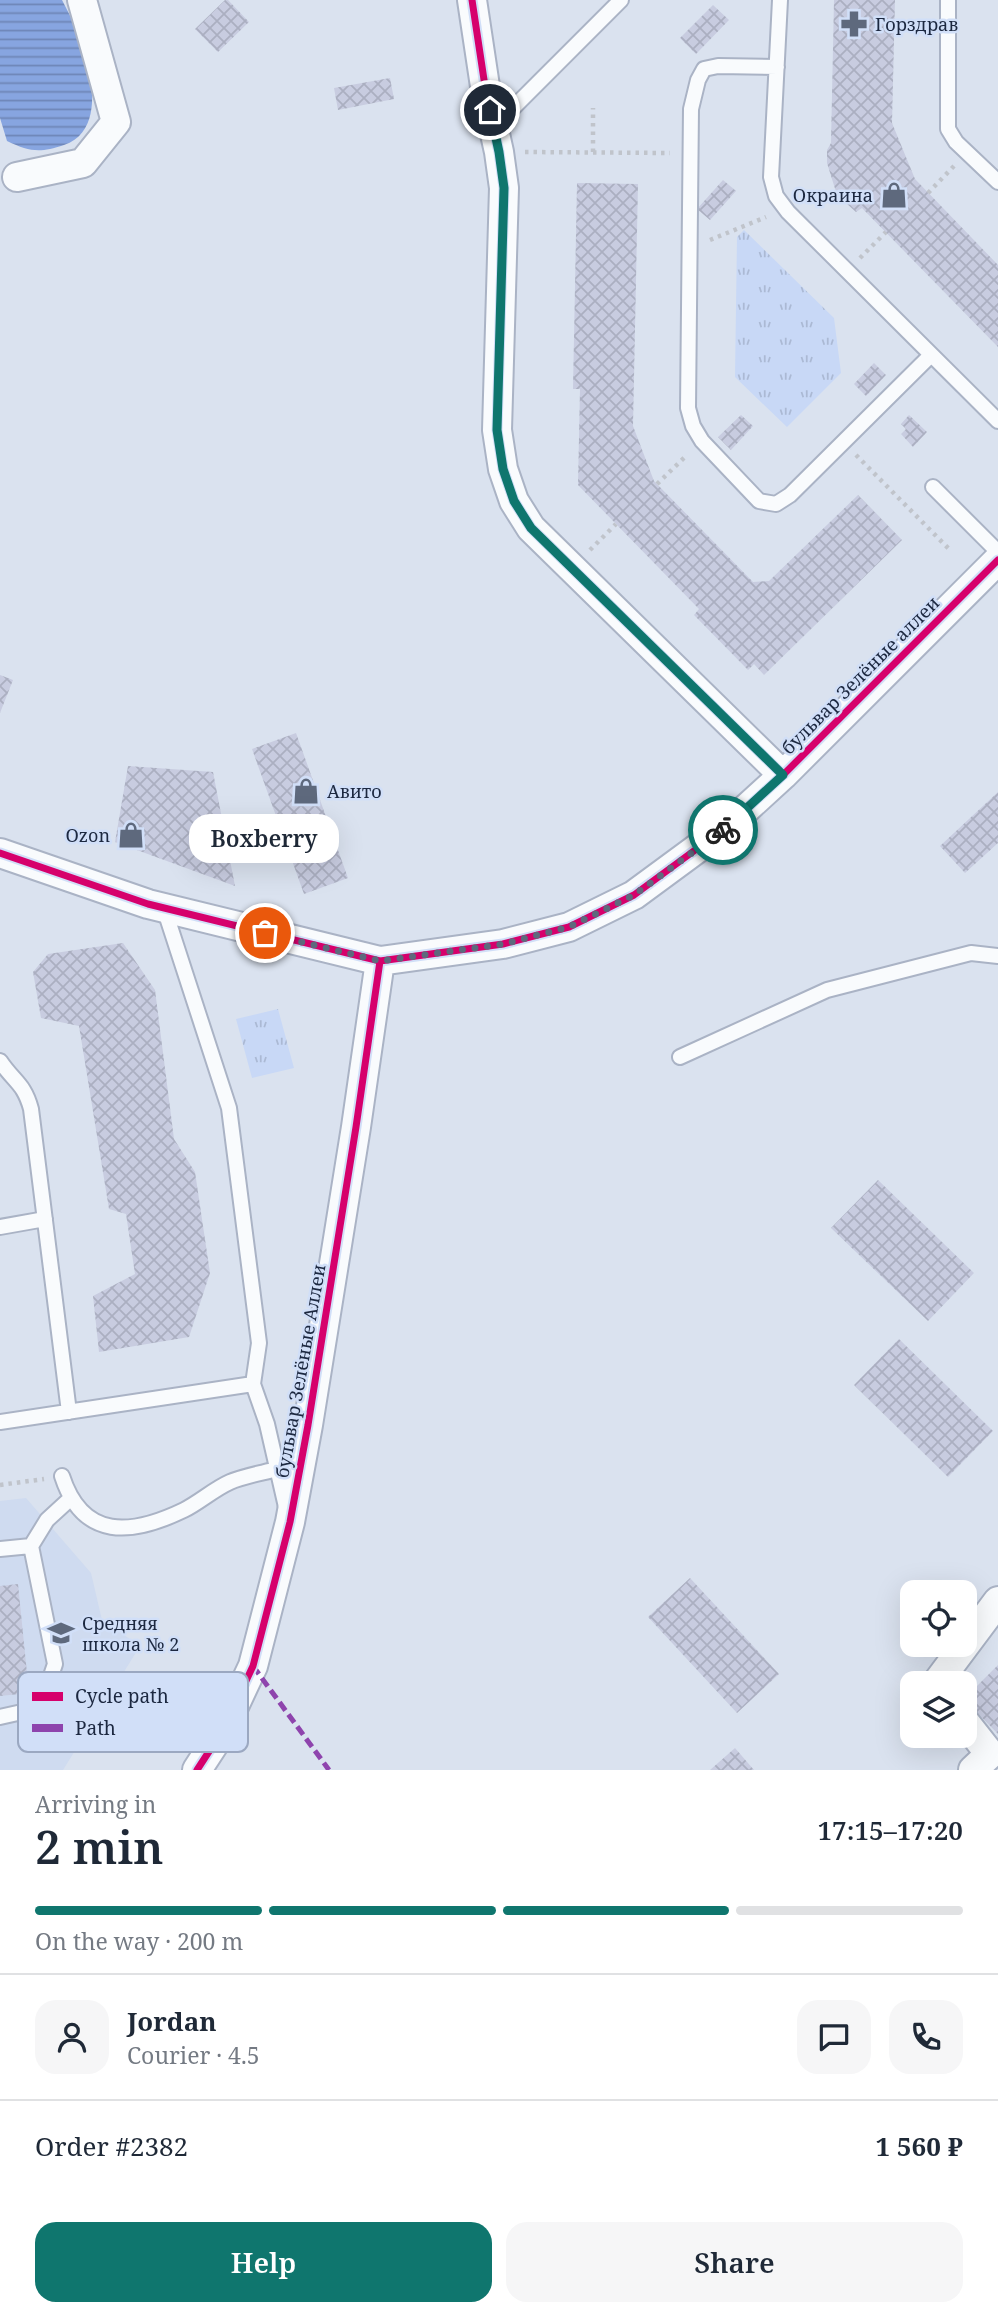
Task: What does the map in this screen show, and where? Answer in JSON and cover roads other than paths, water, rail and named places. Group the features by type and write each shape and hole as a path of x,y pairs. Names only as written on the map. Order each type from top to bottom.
{"street":[{"path":"17,177 83,163 116,122 82,0"},
{"name":"бульвар Зелёные Аллеи","path":"472,0 504,188 497,430 503,469 514,501 531,528 783,775"},
{"name":"бульвар Зелёные аллеи","path":"0,853 164,908 380,961 503,944 569,927 634,895 725,828 783,775 998,560"},
{"name":"бульвар Зелёные Аллеи","path":"248,1677 290,1522 311,1412 380,961"},
{"path":"946,1671 998,1601"},
{"path":"973,1770 990,1754 977,1738"},
{"name":"бульвар Зелёные Аллеи","path":"197,1770 209,1752"}],"lane":[{"path":"497,139 621,0"},
{"path":"780,0 771,177 775,196 998,421"},
{"path":"948,0 948,129 956,142 998,183"},
{"path":"777,67 718,66 704,69 698,80 691,109 688,408 693,426 702,441 759,501 775,504 790,495 931,355"},
{"path":"933,487 998,552"},
{"path":"164,908 229,1108 259,1343 253,1384 267,1424 290,1522"},
{"path":"680,1057 827,990 971,953 998,956"},
{"path":"0,1061 7,1072 26,1089 32,1109 69,1412"},
{"path":"0,1227 45,1219"},
{"path":"0,1422 253,1384"},
{"path":"62,1476 77,1510 97,1524 118,1528 150,1524 185,1509 230,1482 277,1469"},
{"path":"52,1672 55,1664 31,1546 47,1520 71,1498"},
{"path":"0,1549 31,1546"},
{"path":"0,1717 18,1713"}],"water":[{"path":"0,0 62,0 83,43 88,56 91,81 90,114 82,133 64,145 35,150 7,141 0,118"}],"place":[{"name":"Горздрав","path":"854,24"},
{"name":"Окраина","path":"894,195"},
{"name":"Авито","path":"306,791"},
{"name":"Ozon","path":"131,835"},
{"name":"Boxberry","path":"265,933"},
{"name":"Средняя школа № 2","path":"61,1633"}]}
